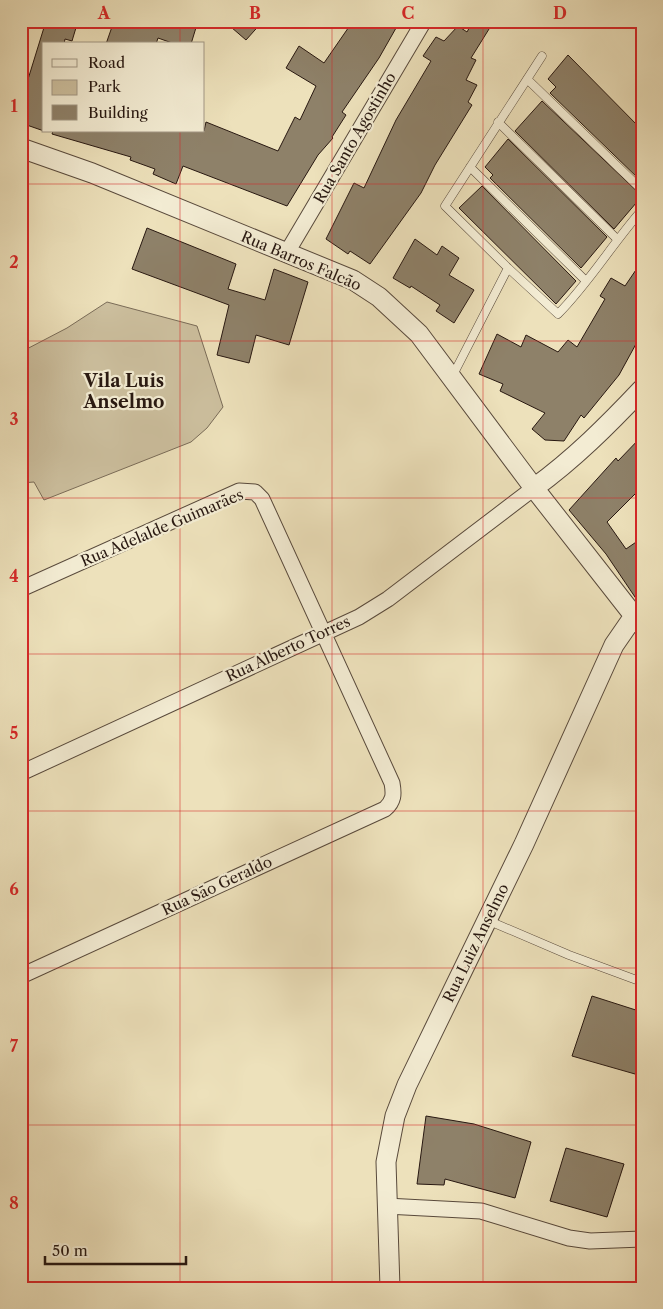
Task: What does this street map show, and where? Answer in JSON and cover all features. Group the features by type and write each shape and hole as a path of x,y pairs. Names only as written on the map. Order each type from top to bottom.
{"street":[{"name":"Rua Santo Agostinho","path":"286,254 424,21"},
{"name":"Rua Barros Falcão","path":"21,148 92,173 352,280 379,297 419,334 534,488 639,617"},
{"path":"534,488 565,466 642,389"},
{"name":"Rua Alberto Torres","path":"21,773 359,617 388,599 534,488"},
{"name":"Rua Adelalde Guimarães","path":"21,589 239,491 255,492 262,499 392,783"},
{"name":"Rua Luiz Anselmo","path":"390,1288 386,1162 395,1116 407,1085 487,920 614,645 639,617"},
{"name":"Rua Sāo Geraldo","path":"21,976 385,809 392,802 394,793 392,783"},
{"path":"386,1206 481,1211 569,1238 590,1241 642,1239"}],"lane":[{"path":"542,56 445,206 558,314 578,294 617,238 642,210"},
{"path":"527,79 642,190"},
{"path":"498,122 617,238"},
{"path":"470,167 586,281"},
{"path":"452,377 508,268"},
{"path":"487,920 569,955 642,982"}],"green space":[{"path":"107,302 197,326 223,407 207,428 191,442 44,500 34,482 21,483 21,352 67,328"}],"building":[{"path":"46,21 78,21 72,41 65,39 64,42 42,42 42,130 21,123 21,102"},
{"path":"114,21 198,21 192,42 169,42 158,38 157,42 107,42"},
{"path":"224,21 263,21 246,40"},
{"path":"353,21 400,21 379,58 342,112 346,115 333,138 318,155 287,206 183,166 176,184 153,174 155,169 130,160 131,157 52,134 53,132 205,132 206,122 278,151 295,117 300,120 316,86 286,68 299,46 324,63"},
{"path":"473,21 494,21 471,58 476,60 466,80 477,85 468,102 472,105 435,165 421,193 370,264 350,251 348,254 326,239 354,183 364,188 396,120 431,61 423,56 436,37 444,41 458,26 467,32"},
{"path":"568,55 642,130 642,182 550,93 556,87 548,79"},
{"path":"542,101 642,196 614,229 515,131"},
{"path":"508,139 607,237 581,268 490,178 493,175 485,167"},
{"path":"482,186 576,281 556,304 459,208"},
{"path":"147,228 236,264 228,289 265,300 274,269 308,282 289,345 256,335 249,363 217,355 229,305 132,269"},
{"path":"415,239 437,255 442,246 459,258 449,275 474,290 454,323 436,311 440,305 411,286 410,288 393,278"},
{"path":"642,261 642,333 619,375 584,418 581,415 564,441 545,440 532,429 545,413 500,391 503,384 479,374 497,334 521,347 526,335 558,352 568,340 577,347 605,299 600,296 611,278 625,286"},
{"path":"642,436 642,487 607,522 626,549 642,538 642,599 637,600 606,554 569,510 616,458 618,461"},
{"path":"592,996 642,1012 642,1076 572,1056"},
{"path":"426,1116 474,1124 531,1142 515,1198 445,1179 444,1185 417,1184"},
{"path":"566,1148 624,1164 607,1217 550,1201"}],"district":[{"name":"Vila Luis Anselmo","path":"124,391"}]}
